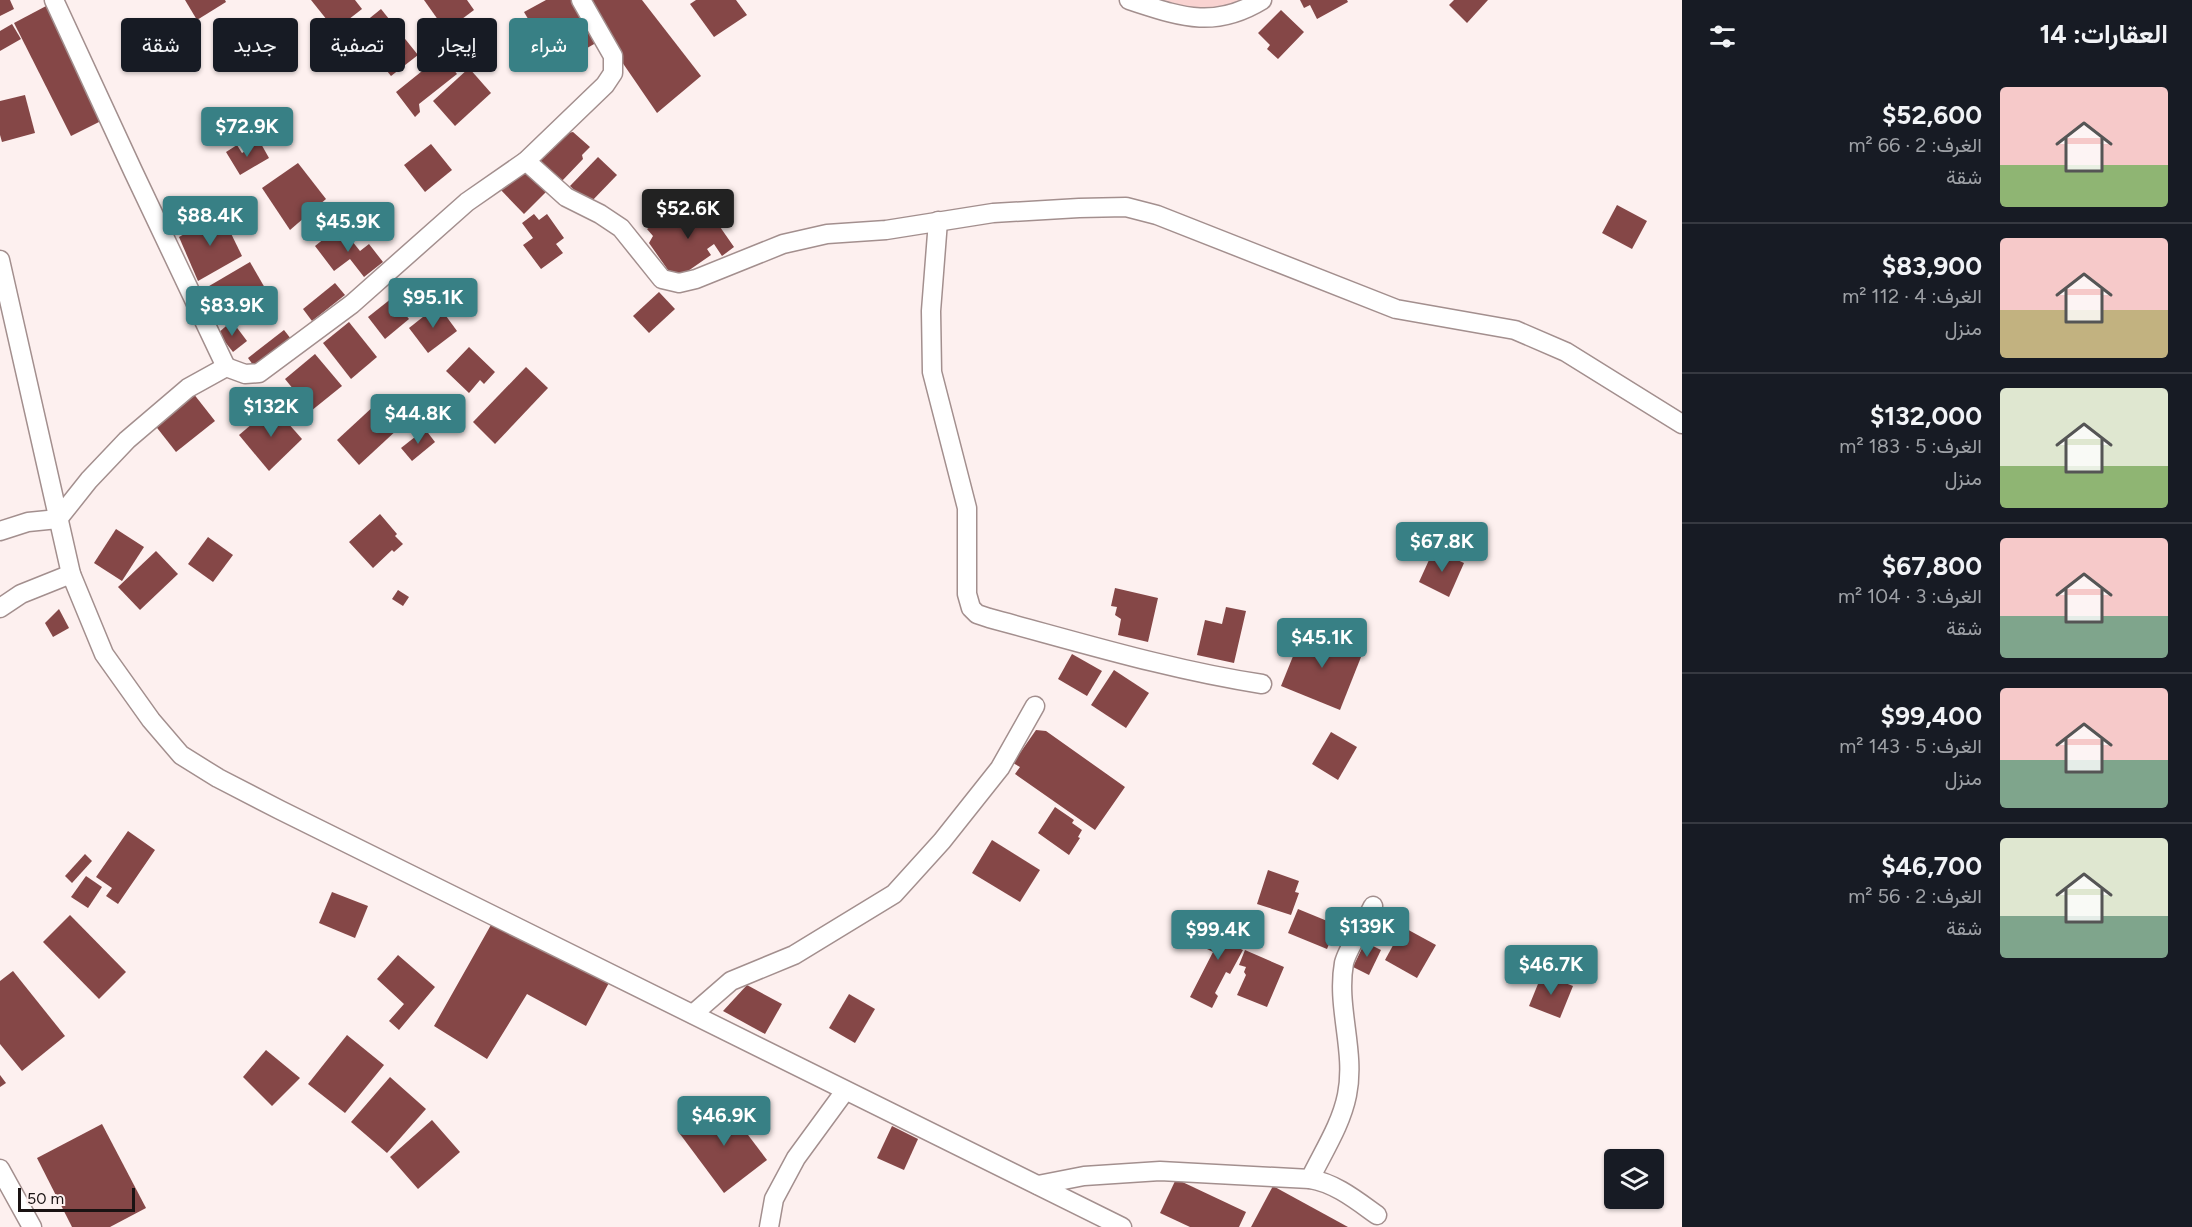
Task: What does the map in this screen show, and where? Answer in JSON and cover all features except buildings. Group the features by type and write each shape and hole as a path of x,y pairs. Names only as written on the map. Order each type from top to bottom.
{"street":[{"path":"54,0 226,367 245,374 259,373 352,304 467,202 526,161 605,85 613,73 613,56 581,0"},
{"path":"1129,0 1183,17 1213,18 1247,9 1262,0"},
{"path":"526,161 566,197 600,214 621,228 662,279 679,283 696,279 783,244 827,234 886,230 993,213 1126,207 1147,213 1396,309 1515,330 1566,352 1682,424"},
{"path":"938,220 932,311 932,372 968,508 967,594 971,608 977,614 989,618 1099,647 1232,680 1262,684"},
{"path":"0,260 71,574 104,654 151,720 181,755 218,778 280,810 1122,1227"},
{"path":"0,531 28,522 58,519 89,480 127,440 188,388 226,367"},
{"path":"0,608 21,594 71,574"},
{"path":"693,1014 731,981 794,955 894,894 942,841 1000,768 1035,706"},
{"path":"1310,1179 1339,1120 1347,1095 1349,1057 1341,992 1344,961 1373,906"},
{"path":"769,1227 774,1199 796,1158 845,1091"},
{"path":"0,1169 32,1227"},
{"path":"1038,1185 1084,1176 1160,1171 1310,1179 1319,1180 1341,1190 1377,1215"}],"shaded area":[{"path":"1157,0 1247,0 1219,10 1180,8"}]}
